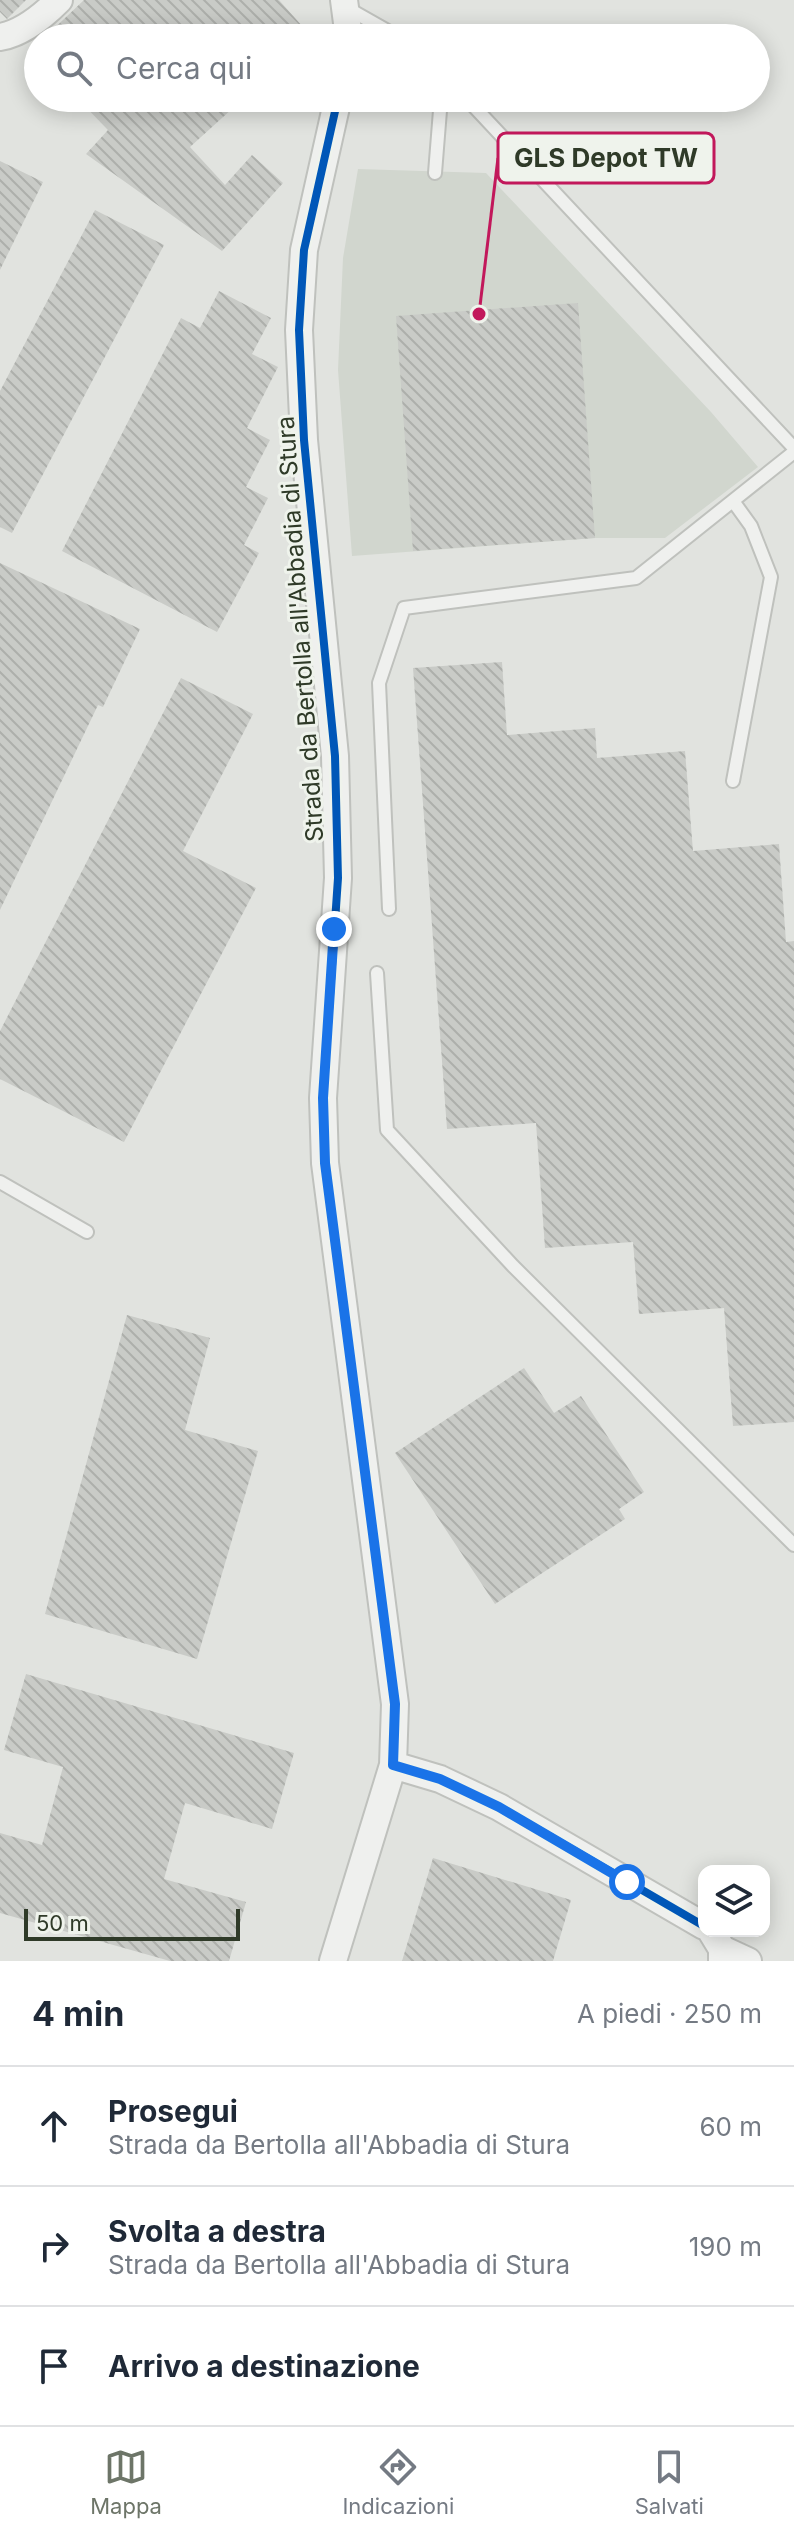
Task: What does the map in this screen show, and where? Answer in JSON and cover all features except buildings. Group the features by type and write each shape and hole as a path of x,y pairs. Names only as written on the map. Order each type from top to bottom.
{"street":[{"path":"29,24 59,0"},
{"path":"346,4 348,24"},
{"path":"0,37 11,35 24,27"},
{"name":"Strada da Bertolla all'Abbadia di Stura","path":"333,1961 393,1765 395,1704 329,1193 323,1111 338,878 335,756 304,440 299,330 304,250 335,112"},
{"path":"393,1765 440,1779 499,1807 698,1923"},
{"path":"718,1947 748,1961"}],"lane":[{"path":"346,4 378,24"},
{"path":"435,173 440,112"},
{"path":"389,909 379,683 404,608 636,578 794,450 479,112"},
{"path":"733,501 751,526 771,577 733,781"},
{"path":"377,973 387,1130 513,1266 794,1545"},
{"path":"0,1182 87,1232"}],"shaded area":[{"path":"358,169 486,173 711,412 758,467 665,538 595,538 352,556 338,370 343,258"}],"cycle path":[{"path":"335,112 304,250 299,330 304,440 335,756 338,878 323,1098 325,1163 395,1704 393,1765 440,1779 499,1807 698,1923"}],"place":[{"name":"GLS Depot TW","path":"479,314"}],"route":[{"path":"334,929 323,1098 325,1163 395,1704 393,1765 440,1779 499,1807 627,1882"}]}
